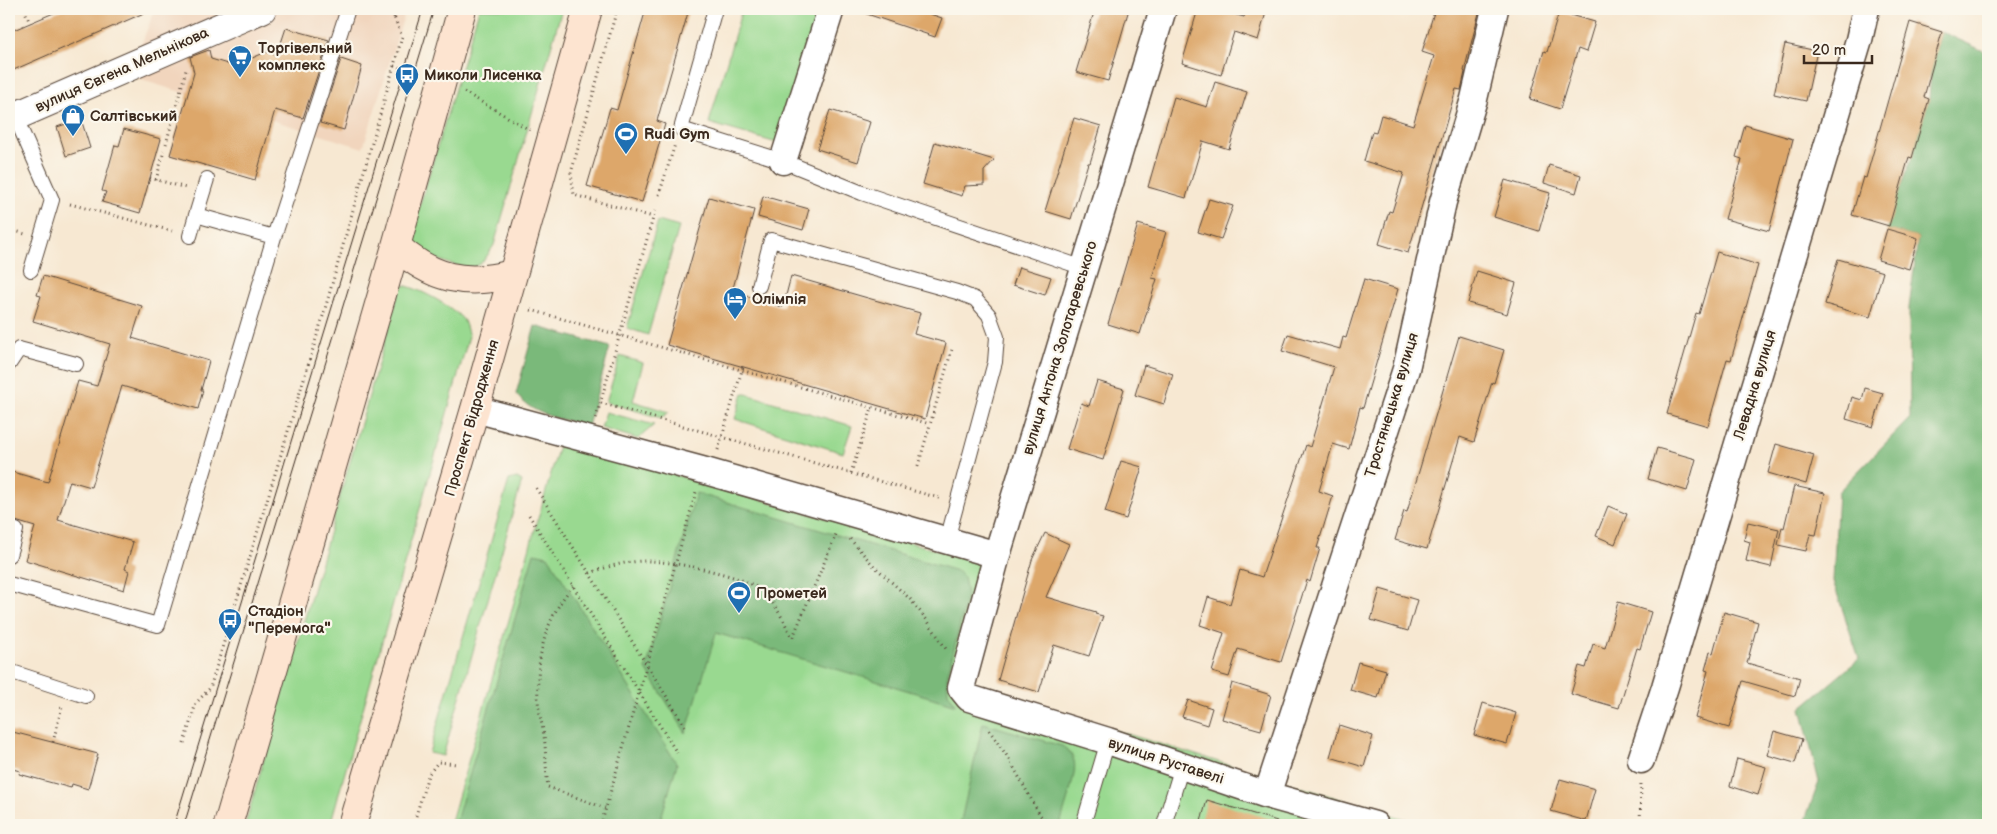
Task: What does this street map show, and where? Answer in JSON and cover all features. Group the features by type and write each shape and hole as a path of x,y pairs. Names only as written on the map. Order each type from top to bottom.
{"main road":[{"path":"228,825 396,246 462,9"},
{"name":"Проспект Відродження","path":"352,825 475,409 588,9"},
{"path":"396,246 412,261 431,272 454,279 472,281 512,274"}],"street":[{"name":"вулиця Євгена Мельнікова","path":"12,118 262,9"},
{"path":"783,161 831,9"},
{"name":"вулиця Антона Золотаревського","path":"963,683 997,555 1163,9"},
{"name":"Тростянецька вулиця","path":"1267,794 1406,369 1442,202 1474,99 1495,9"},
{"name":"Левадна вулиця","path":"1641,760 1665,687 1859,40 1866,9"},
{"path":"475,409 702,470 997,555"},
{"name":"вулиця Руставелі","path":"963,683 969,698 1108,741 1267,794 1375,825"}],"lane":[{"path":"9,584 158,624 274,237 348,9"},
{"path":"715,9 681,129 783,161 862,193 1084,268"},
{"path":"12,118 52,200 31,270"},
{"path":"190,236 207,179"},
{"path":"196,215 274,237"},
{"path":"759,286 771,240 957,292 975,299 989,315 997,338 995,362 947,540"},
{"path":"9,364 19,349 76,364"},
{"path":"9,555 16,530"},
{"path":"9,671 86,696"},
{"path":"1083,825 1108,741"},
{"path":"1164,825 1182,766"}],"path":[{"path":"24,9 30,23"},
{"path":"184,743 196,703 210,688 323,316 394,66 402,37 391,9"},
{"path":"394,18 397,9"},
{"path":"617,9 571,173 574,195 653,218"},
{"path":"166,144 187,64 178,45"},
{"path":"394,66 442,79 549,142 571,173"},
{"path":"660,195 681,129"},
{"path":"156,180 164,151"},
{"path":"150,178 202,193"},
{"path":"52,200 190,236"},
{"path":"590,440 655,211"},
{"path":"531,310 620,337 742,369 930,424"},
{"path":"918,466 952,349"},
{"path":"722,436 742,369"},
{"path":"601,403 957,503"},
{"path":"851,473 872,408"},
{"path":"601,825 702,470"},
{"path":"536,488 685,726"},
{"path":"590,573 614,565 641,561 676,564 735,577 760,589 768,597 779,612 792,638 846,511"},
{"path":"846,511 844,526 848,537 873,565 910,599 927,620 963,683"},
{"path":"528,515 676,753"},
{"path":"573,586 559,604 543,643 539,660 538,700 545,746 545,771 548,787 606,809"},
{"path":"53,742 67,690"},
{"path":"985,723 1040,815 1049,825"},
{"path":"1640,825 1641,760"},
{"path":"416,816 428,775 433,768 438,762 457,764"}],"shaded area":[{"path":"155,9 406,9 363,148 129,76"}],"green space":[{"path":"479,9 562,9 494,245 480,264 474,267 467,267 450,264 420,252 411,234"},
{"path":"742,9 823,9 780,144 709,123"},
{"path":"1942,32 1988,53 1988,825 1803,825 1819,782 1801,708 1859,659 1833,581 1838,492 1910,418 1909,308 1918,238 1887,229 1912,157 1929,99 1931,72"},
{"path":"658,221 679,227 648,335 627,328"},
{"path":"401,285 425,293 453,310 464,321 469,336 330,825 245,825"},
{"path":"535,326 610,347 588,426 558,419 539,412 516,394"},
{"path":"620,356 643,363 633,401 669,412 661,418 606,402"},
{"path":"743,393 852,426 843,453 735,419"},
{"path":"606,412 654,425 638,439 601,428"},
{"name":"Прометей","path":"560,442 982,563 955,666 980,689 1425,825 450,825"},
{"path":"517,478 522,481 443,756 429,753 509,480"},
{"path":"696,493 957,571 964,577 967,595 947,678 948,692 956,705 716,633 686,733 646,669"},
{"path":"534,553 548,556 677,764 659,825 455,825"},
{"path":"983,723 1062,746 1071,754 1075,766 1074,774 1060,825 960,825"}],"building":[{"path":"63,9 153,9 9,72 9,32"},
{"path":"646,9 689,9 657,121 665,124 642,202 587,186 610,108 617,110"},
{"path":"861,9 915,9 942,18 935,37 861,12"},
{"path":"1095,9 1129,9 1108,81 1076,72"},
{"path":"1198,9 1215,9 1244,17 1247,9 1267,9 1258,40 1234,32 1221,75 1182,63"},
{"path":"1435,9 1480,9 1461,90 1456,89 1408,253 1379,244 1389,211 1392,212 1404,173 1364,161 1372,132 1376,133 1381,115 1413,125 1434,56 1422,52"},
{"path":"1559,12 1595,22 1586,52 1578,49 1560,109 1530,99 1544,51 1547,52"},
{"path":"1910,22 1942,32 1924,97 1929,99 1912,158 1909,157 1889,226 1852,215 1863,177 1866,178"},
{"path":"286,28 329,40 303,118 275,110 255,180 170,155 194,73 190,57 209,50 211,59 234,66 266,52 277,55"},
{"path":"1785,44 1817,51 1806,101 1774,94"},
{"path":"341,59 362,66 344,130 320,123"},
{"path":"1215,82 1247,92 1229,149 1203,141 1186,198 1148,187 1174,97 1207,107"},
{"path":"830,110 870,122 858,162 817,149"},
{"path":"1074,118 1101,126 1071,219 1045,211"},
{"name":"Салтівський","path":"81,119 90,148 66,156 57,127"},
{"path":"1745,125 1793,139 1769,231 1725,219 1742,159 1736,157"},
{"path":"124,129 161,139 140,213 102,202 106,192 102,191 115,145 119,146"},
{"path":"935,142 994,160 984,171 984,185 965,186 962,196 923,184"},
{"path":"1549,165 1581,175 1576,193 1544,183"},
{"path":"1505,180 1550,193 1539,231 1494,217"},
{"path":"763,196 809,209 803,230 758,217"},
{"path":"709,197 754,210 732,292 783,307 791,276 920,313 914,334 946,343 925,419 667,345"},
{"path":"1209,199 1233,206 1221,239 1198,232"},
{"path":"1138,224 1166,232 1152,278 1157,279 1140,334 1108,324"},
{"path":"1887,229 1918,238 1909,269 1878,260"},
{"path":"1717,252 1758,265 1731,360 1727,359 1708,426 1667,414 1696,313 1699,314"},
{"path":"1838,259 1883,272 1870,317 1825,304"},
{"path":"1019,267 1051,277 1045,295 1013,285"},
{"path":"1477,271 1516,283 1507,314 1468,303"},
{"path":"43,276 142,306 132,338 209,361 198,409 122,386 91,487 70,481 58,520 133,542 125,569 129,571 124,590 25,560 35,527 9,519 9,471 48,482 78,381 97,386 110,344 33,321 41,296 37,295"},
{"path":"1364,279 1398,289 1363,408 1360,407 1349,449 1333,444 1319,491 1333,496 1317,548 1320,548 1310,582 1307,580 1281,662 1238,649 1229,677 1212,672 1224,633 1200,625 1208,597 1230,604 1240,570 1262,577 1306,445 1310,447 1334,367 1282,351 1288,334 1340,349 1343,337 1346,338"},
{"path":"1459,336 1504,350 1474,442 1460,437 1427,549 1395,540 1404,511 1407,512"},
{"path":"1144,365 1173,374 1164,404 1135,395"},
{"path":"1097,381 1124,389 1103,460 1067,449 1081,403 1089,406"},
{"path":"1865,388 1883,393 1873,427 1846,419 1852,397 1862,400"},
{"path":"1776,444 1814,455 1806,484 1768,473"},
{"path":"1657,448 1696,459 1687,491 1648,479"},
{"path":"1121,461 1142,467 1126,519 1105,512"},
{"path":"1794,486 1825,493 1816,535 1810,534 1806,551 1778,545"},
{"path":"1608,506 1627,514 1615,544 1596,536"},
{"path":"1748,522 1779,529 1771,567 1746,561 1750,542 1744,540"},
{"path":"1045,533 1069,544 1046,597 1096,612 1095,614 1103,616 1089,656 1054,645 1039,692 998,680 1032,560"},
{"path":"1380,589 1417,600 1408,631 1371,620"},
{"path":"1618,602 1651,612 1640,649 1637,648 1619,708 1571,694 1579,666 1586,668 1593,644 1605,648"},
{"path":"1724,612 1758,622 1747,663 1800,678 1795,696 1743,681 1729,728 1695,718 1708,671 1705,670 1710,652 1713,653"},
{"path":"1358,662 1386,670 1378,698 1350,690"},
{"path":"1232,683 1271,695 1261,730 1222,719"},
{"path":"1188,700 1212,708 1207,725 1182,717"},
{"path":"1483,703 1516,713 1507,744 1474,735"},
{"path":"1339,725 1373,736 1364,767 1330,757"},
{"path":"9,731 98,754 88,789 72,784 71,788 19,774 20,771 9,768"},
{"path":"1774,731 1802,739 1795,763 1767,755"},
{"path":"1737,759 1766,767 1758,795 1730,786"},
{"path":"1560,779 1595,789 1586,821 1551,811"},
{"path":"1207,800 1277,821 1276,825 1200,825"}],"tram line":[{"path":"174,825 423,9"},
{"path":"184,825 434,9"}],"place":[{"name":"Торгівельний комплекс","path":"240,78"},
{"name":"Миколи Лисенка","path":"407,96"},
{"name":"Салтівський","path":"73,137"},
{"name":"Rudi Gym","path":"626,155"},
{"name":"Олімпія","path":"735,320"},
{"name":"Прометей","path":"739,614"},
{"name":"Стадіон \"Перемога\"","path":"230,641"}]}
